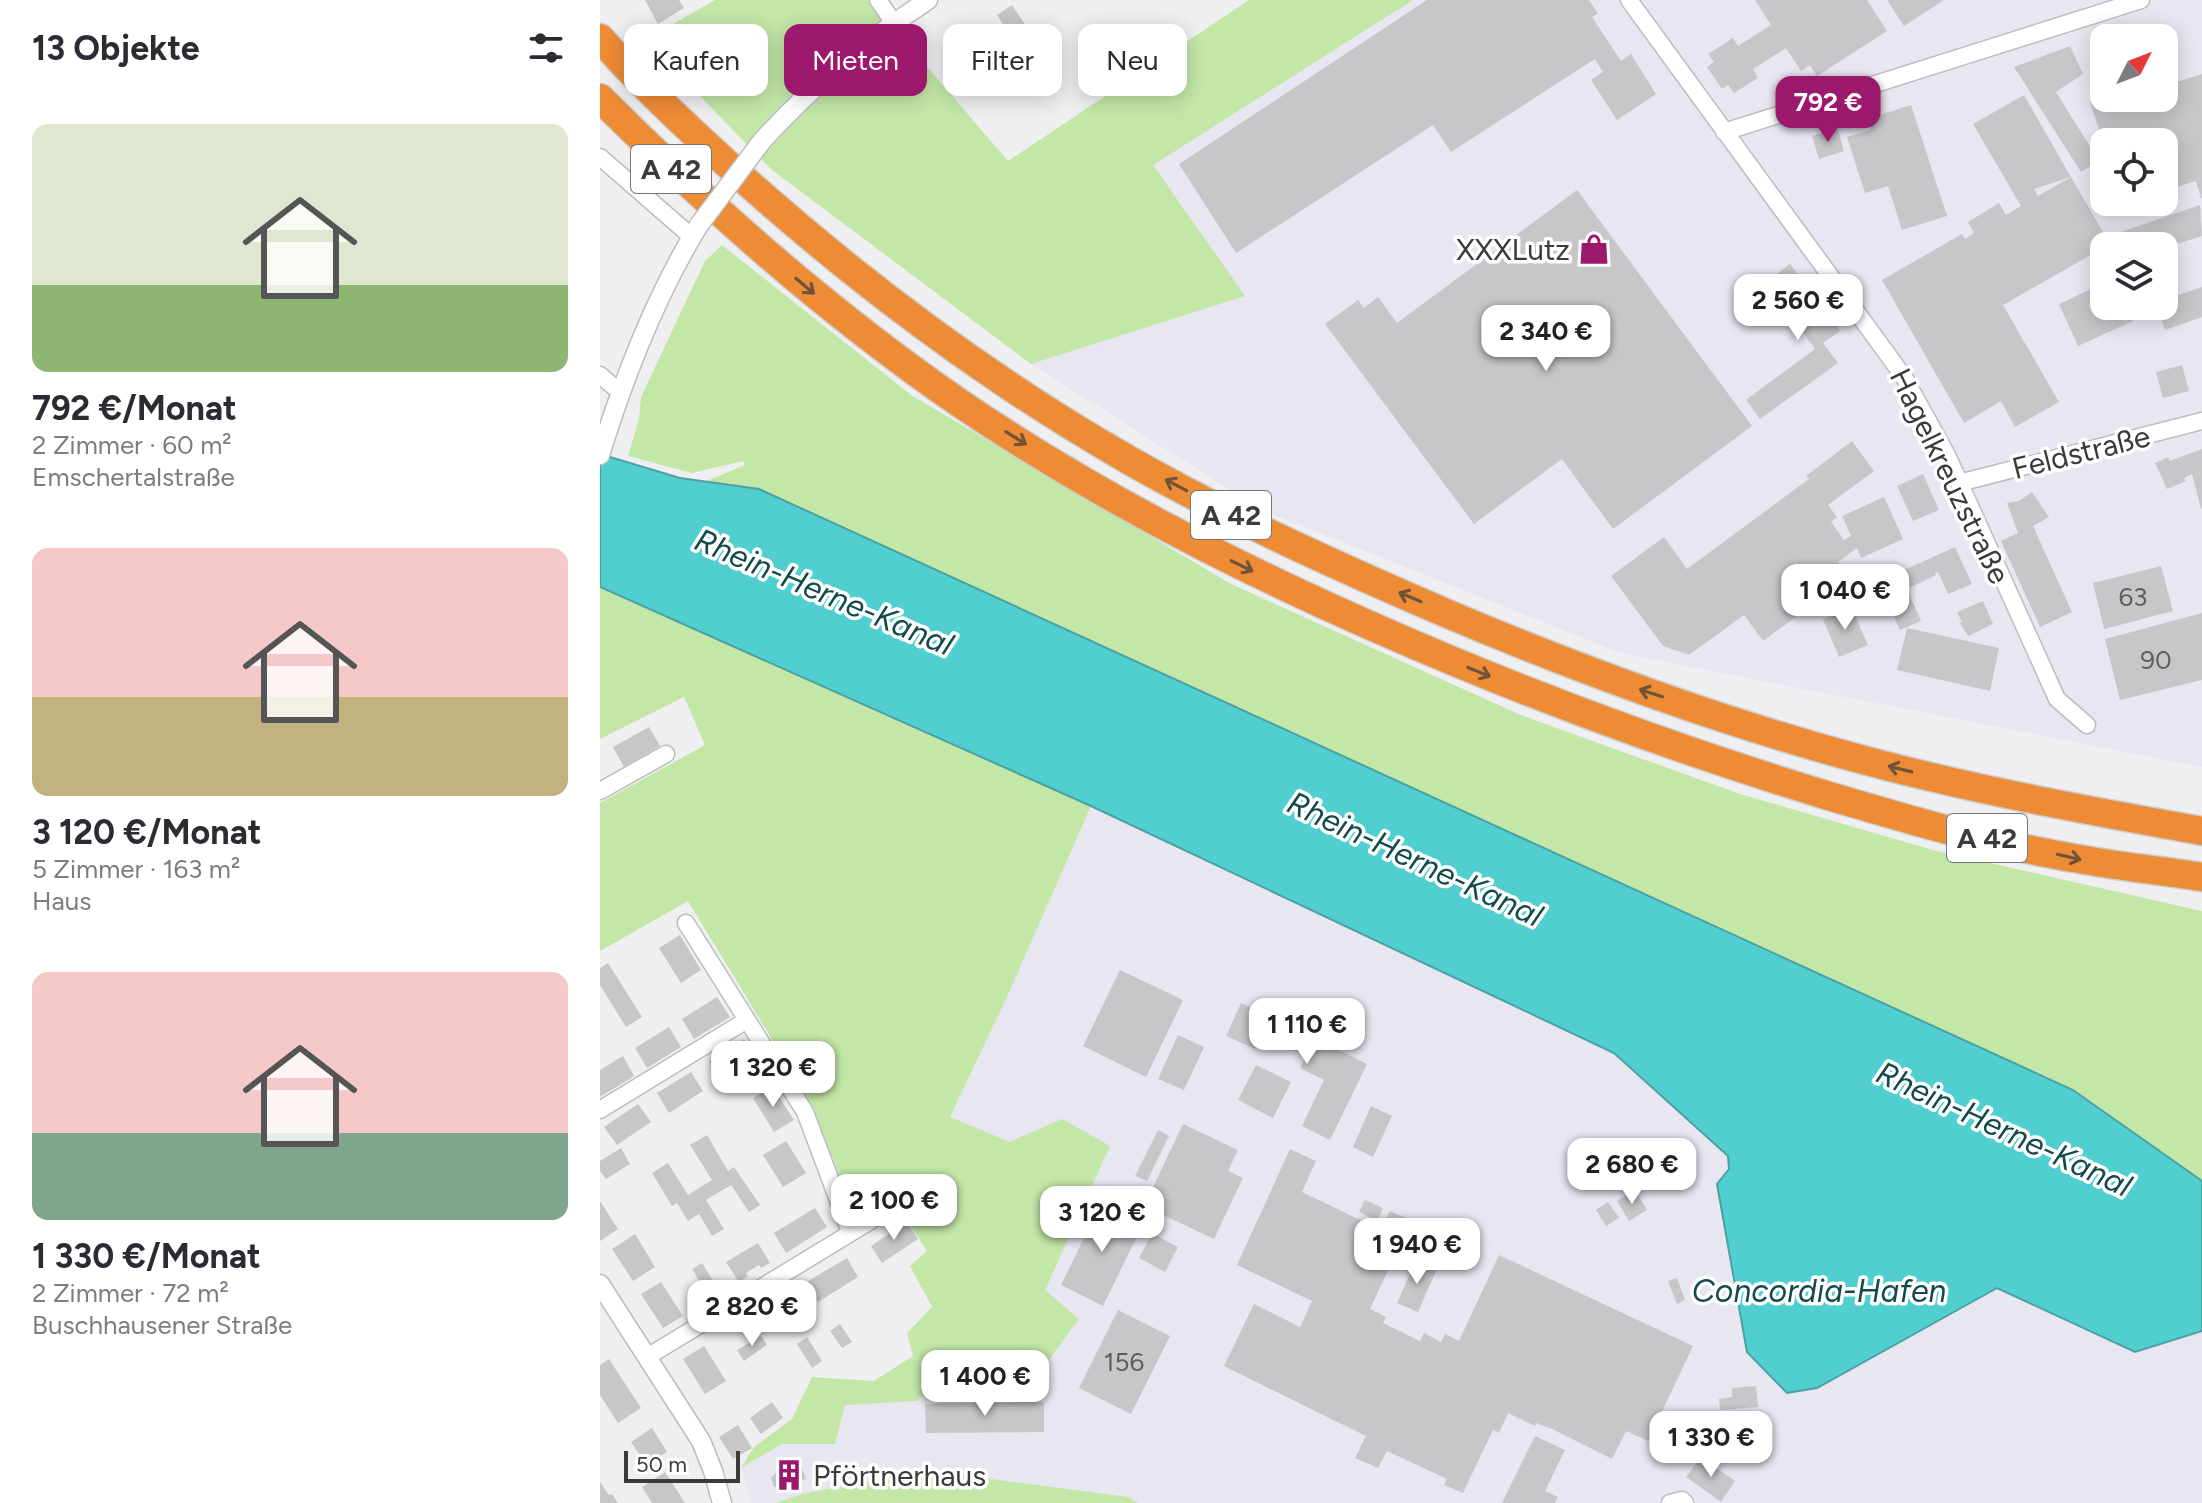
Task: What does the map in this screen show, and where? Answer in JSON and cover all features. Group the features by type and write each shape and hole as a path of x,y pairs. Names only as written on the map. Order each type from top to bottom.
{"highway":[{"name":"A 42","path":"600,38 702,141 857,274 988,371 1125,458 1252,526 1502,637 1607,678 1738,721 1868,761 1976,788 2202,831"},
{"name":"A 42","path":"600,98 672,170 745,236 827,305 961,404 1103,493 1233,563 1495,679 1606,722 1777,780 1918,823 2082,860 2202,877"}],"street":[{"path":"878,0 894,23"},
{"path":"601,451 620,392 651,315 695,231 775,126 827,77 928,0"},
{"name":"Hagelkreuzstraße","path":"1629,0 1894,361 1920,403 1959,483 2057,699 2087,725"},
{"path":"1724,132 2141,0"},
{"path":"600,157 695,231"},
{"path":"600,375 620,392"},
{"name":"Feldstraße","path":"1959,483 2202,421"},
{"path":"600,791 666,754"},
{"path":"686,923 805,1112 850,1232"},
{"path":"600,1110 747,1020"},
{"path":"647,1357 895,1206"},
{"path":"600,1284 701,1441 722,1503"}],"shaded area":[{"path":"1413,0 2202,0 2202,767 1620,653 1260,509 1031,364 1244,296 1152,165"},
{"path":"1091,806 1613,1053 1728,1156 1787,1393 1817,1388 1997,1287 2135,1352 2202,1331 2202,1503 1138,1503 1128,1497 924,1470 802,1494 775,1503 752,1503 741,1468 782,1444 835,1444 836,1388 923,1372 1010,1142 950,1117"}],"green space":[{"path":"715,0 880,0 874,5 890,24 784,24 784,96 927,96 927,67 943,85 943,96 952,96 1008,161 1105,96 1187,96 1187,41 1249,0 1413,0 1153,165 1245,296 1031,364 772,170 700,96 768,96 768,24 673,24"},
{"path":"722,245 911,395 1231,584 1523,716 1740,794 1933,850 2202,911 2202,1180 2074,1090 759,489 702,483 745,465 743,461 692,473 628,456 639,419 641,397 705,261"},
{"path":"600,587 1091,806 950,1117 1010,1142 1062,1119 1110,1146 1045,1290 1079,1319 1042,1369 981,1356 916,1401 845,1405 835,1444 782,1444 741,1468 754,1447 792,1419 812,1377 874,1381 913,1356 907,1333 932,1307 910,1266 927,1251 892,1197 855,1211 804,1092 688,901 600,951 600,803 705,745 684,697 600,739"},
{"path":"924,1470 1128,1497 1138,1503 775,1503 802,1494"}],"water":[{"path":"600,454 680,478 759,489 2073,1090 2202,1181 2202,1331 2135,1352 1997,1288 1817,1388 1787,1393 1747,1352 1717,1184 1729,1169 1728,1156 1614,1053 1091,806 600,587"}],"building":[{"path":"645,0 679,0 684,8 658,24"},
{"path":"1427,0 1589,0 1598,14 1592,17 1621,61 1631,54 1656,94 1617,120 1591,80 1603,72 1595,59 1451,152 1433,125 1236,253 1179,164"},
{"path":"1755,0 1867,0 1887,31 1817,76 1810,65 1801,71 1786,48 1753,69 1758,78 1734,93 1728,85 1722,89 1707,67 1714,62 1708,54 1733,38 1738,46 1771,25"},
{"path":"1887,0 1944,0 1904,26"},
{"path":"1012,5 1025,24 1003,24 997,15"},
{"path":"2070,46 2083,74 2056,92 2090,147 2090,166 2081,172 2014,67"},
{"path":"2202,74 2202,198 2196,181 2178,187 2178,128 2098,128 2093,112 2178,112 2178,82"},
{"path":"2024,95 2090,209 2090,216 2094,216 2103,232 2090,232 2090,255 2003,305 2059,402 2015,427 2001,401 1964,423 1882,280 1962,234 1965,239 1974,233 1968,222 1999,203 2006,215 2021,206 1973,124","holes":["2071,177 2038,196 2034,189"]},
{"path":"1911,105 1947,216 1902,230 1888,186 1865,193 1847,137 1870,130 1867,119"},
{"path":"1837,128 1844,151 1819,159 1812,136"},
{"path":"1577,190 1752,426 1613,529 1562,459 1474,524 1325,324 1358,300 1364,308 1378,297 1397,323"},
{"path":"2200,205 2202,236 2178,244 2178,232 2121,232 2168,216 2178,216 2178,213"},
{"path":"1790,264 1840,331 1823,343 1838,363 1760,419 1746,400 1815,349 1766,282"},
{"path":"2202,287 2202,317 2165,330 2162,320 2178,320 2178,295"},
{"path":"2090,290 2090,320 2133,321 2078,346 2059,304"},
{"path":"2182,365 2189,391 2163,398 2156,372"},
{"path":"1852,441 1874,471 1828,505 1837,517 1831,522 1844,540 1851,536 1842,516 1884,497 1903,539 1861,558 1857,548 1838,562 1849,578 1763,641 1744,615 1689,655 1663,646 1611,576 1664,537 1687,569 1809,479 1806,476"},
{"path":"2202,449 2201,509 2192,474 2184,478 2186,481 2167,489 2155,463"},
{"path":"1923,474 1939,510 1913,521 1897,486"},
{"path":"2032,492 2049,517 2033,526 2072,612 2040,627 2001,541 2018,533 2007,503 2019,501"},
{"path":"1955,547 1972,584 1948,594 1938,572 1907,589 1921,621 1900,630 1878,582"},
{"path":"2161,566 2173,611 2104,629 2093,583"},
{"path":"1983,601 1993,624 1968,636 1957,612"},
{"path":"1851,607 1868,645 1839,657 1823,619"},
{"path":"2202,613 2202,680 2120,700 2105,639"},
{"path":"1907,628 1999,648 1990,691 1897,670"},
{"path":"649,727 660,746 624,767 613,747"},
{"path":"680,935 701,970 681,983 659,948"},
{"path":"608,963 642,1017 626,1027 600,985 600,968"},
{"path":"1120,970 1183,1000 1146,1077 1083,1046"},
{"path":"717,997 730,1017 694,1039 682,1019"},
{"path":"1241,1003 1367,1064 1330,1140 1302,1126 1324,1080 1300,1068 1306,1056 1262,1034 1255,1049 1226,1036"},
{"path":"669,1027 681,1047 647,1068 635,1048"},
{"path":"1178,1035 1204,1047 1184,1090 1158,1079"},
{"path":"744,1039 756,1059 721,1080 709,1061"},
{"path":"623,1056 634,1076 600,1097 600,1070"},
{"path":"1256,1065 1291,1082 1273,1118 1238,1100"},
{"path":"691,1072 703,1091 669,1113 657,1093"},
{"path":"772,1086 794,1120 774,1132 753,1098"},
{"path":"638,1104 651,1122 617,1145 604,1127"},
{"path":"1371,1106 1392,1116 1373,1157 1353,1147"},
{"path":"1183,1124 1238,1150 1228,1171 1243,1178 1214,1239 1144,1206"},
{"path":"1158,1130 1169,1136 1147,1181 1135,1176"},
{"path":"707,1135 728,1171 734,1167 760,1205 749,1212 731,1185 706,1200 724,1229 712,1236 699,1214 688,1221 677,1203 672,1206 652,1173 668,1163 688,1195 712,1180 690,1145"},
{"path":"786,1141 806,1173 783,1187 763,1155"},
{"path":"621,1148 630,1164 606,1179 600,1171 600,1161"},
{"path":"1290,1149 1316,1161 1302,1192 1402,1240 1370,1309 1386,1317 1383,1323 1420,1341 1424,1333 1441,1342 1445,1334 1459,1341 1499,1255 1693,1346 1648,1441 1626,1431 1612,1459 1552,1429 1536,1423 1535,1426 1508,1413 1499,1433 1493,1430 1463,1493 1444,1485 1447,1479 1387,1451 1378,1468 1355,1458 1366,1436 1224,1366 1254,1304 1300,1327 1312,1301 1237,1265"},
{"path":"1635,1190 1647,1210 1629,1221 1617,1201"},
{"path":"1365,1200 1383,1208 1377,1221 1359,1212"},
{"path":"600,1201 618,1229 600,1241"},
{"path":"1102,1201 1144,1222 1103,1306 1061,1285"},
{"path":"1608,1202 1619,1218 1606,1226 1596,1210"},
{"path":"815,1208 827,1227 786,1253 774,1233"},
{"path":"1390,1211 1409,1219 1403,1232 1384,1224"},
{"path":"1430,1219 1472,1240 1461,1263 1418,1242"},
{"path":"907,1222 918,1239 882,1263 871,1246"},
{"path":"1152,1233 1178,1247 1165,1272 1139,1258"},
{"path":"635,1234 655,1267 633,1281 612,1249"},
{"path":"758,1243 770,1263 761,1268 759,1265 739,1282 726,1262"},
{"path":"847,1258 858,1277 818,1302 805,1283"},
{"path":"1416,1260 1437,1269 1418,1312 1397,1303"},
{"path":"702,1263 724,1299 714,1305 692,1269"},
{"path":"1677,1278 1685,1300 1677,1304 1668,1281"},
{"path":"661,1282 683,1316 663,1328 641,1294"},
{"path":"791,1292 803,1310 788,1318 785,1315 778,1319 780,1323 768,1332 756,1314"},
{"path":"704,1297 711,1307 698,1314 692,1305"},
{"path":"1118,1310 1170,1336 1131,1414 1079,1388"},
{"path":"840,1324 852,1342 842,1348 830,1331"},
{"path":"761,1336 767,1345 744,1361 737,1350"},
{"path":"807,1337 822,1361 812,1368 797,1344"},
{"path":"704,1346 726,1381 705,1394 683,1359"},
{"path":"609,1359 641,1408 618,1423 600,1395 600,1365"},
{"path":"1756,1386 1758,1407 1720,1410 1719,1399 1732,1397 1732,1388"},
{"path":"772,1402 783,1418 761,1434 750,1418"},
{"path":"1044,1402 1044,1432 926,1433 925,1404"},
{"path":"738,1425 752,1448 733,1459 719,1437"},
{"path":"652,1428 667,1452 646,1465 631,1442"},
{"path":"1535,1436 1565,1450 1545,1491 1558,1497 1555,1503 1502,1503"},
{"path":"1701,1457 1735,1481 1721,1502 1686,1477"},
{"name":"Pförtnerhaus","path":"801,1466 806,1479 783,1488 774,1487 771,1478 777,1471"},
{"path":"665,1472 685,1503 652,1503 642,1487"},
{"path":"600,1482 609,1495 612,1494 618,1503 600,1503"}],"place":[{"name":"XXXLutz","path":"1594,249"},
{"name":"Pförtnerhaus","path":"789,1475"}],"water label":[{"name":"Rhein-Herne-Kanal","path":"824,592"},
{"name":"Rhein-Herne-Kanal","path":"1415,859"},
{"name":"Rhein-Herne-Kanal","path":"2004,1129"},
{"name":"Concordia-Hafen","path":"1819,1291"}]}
